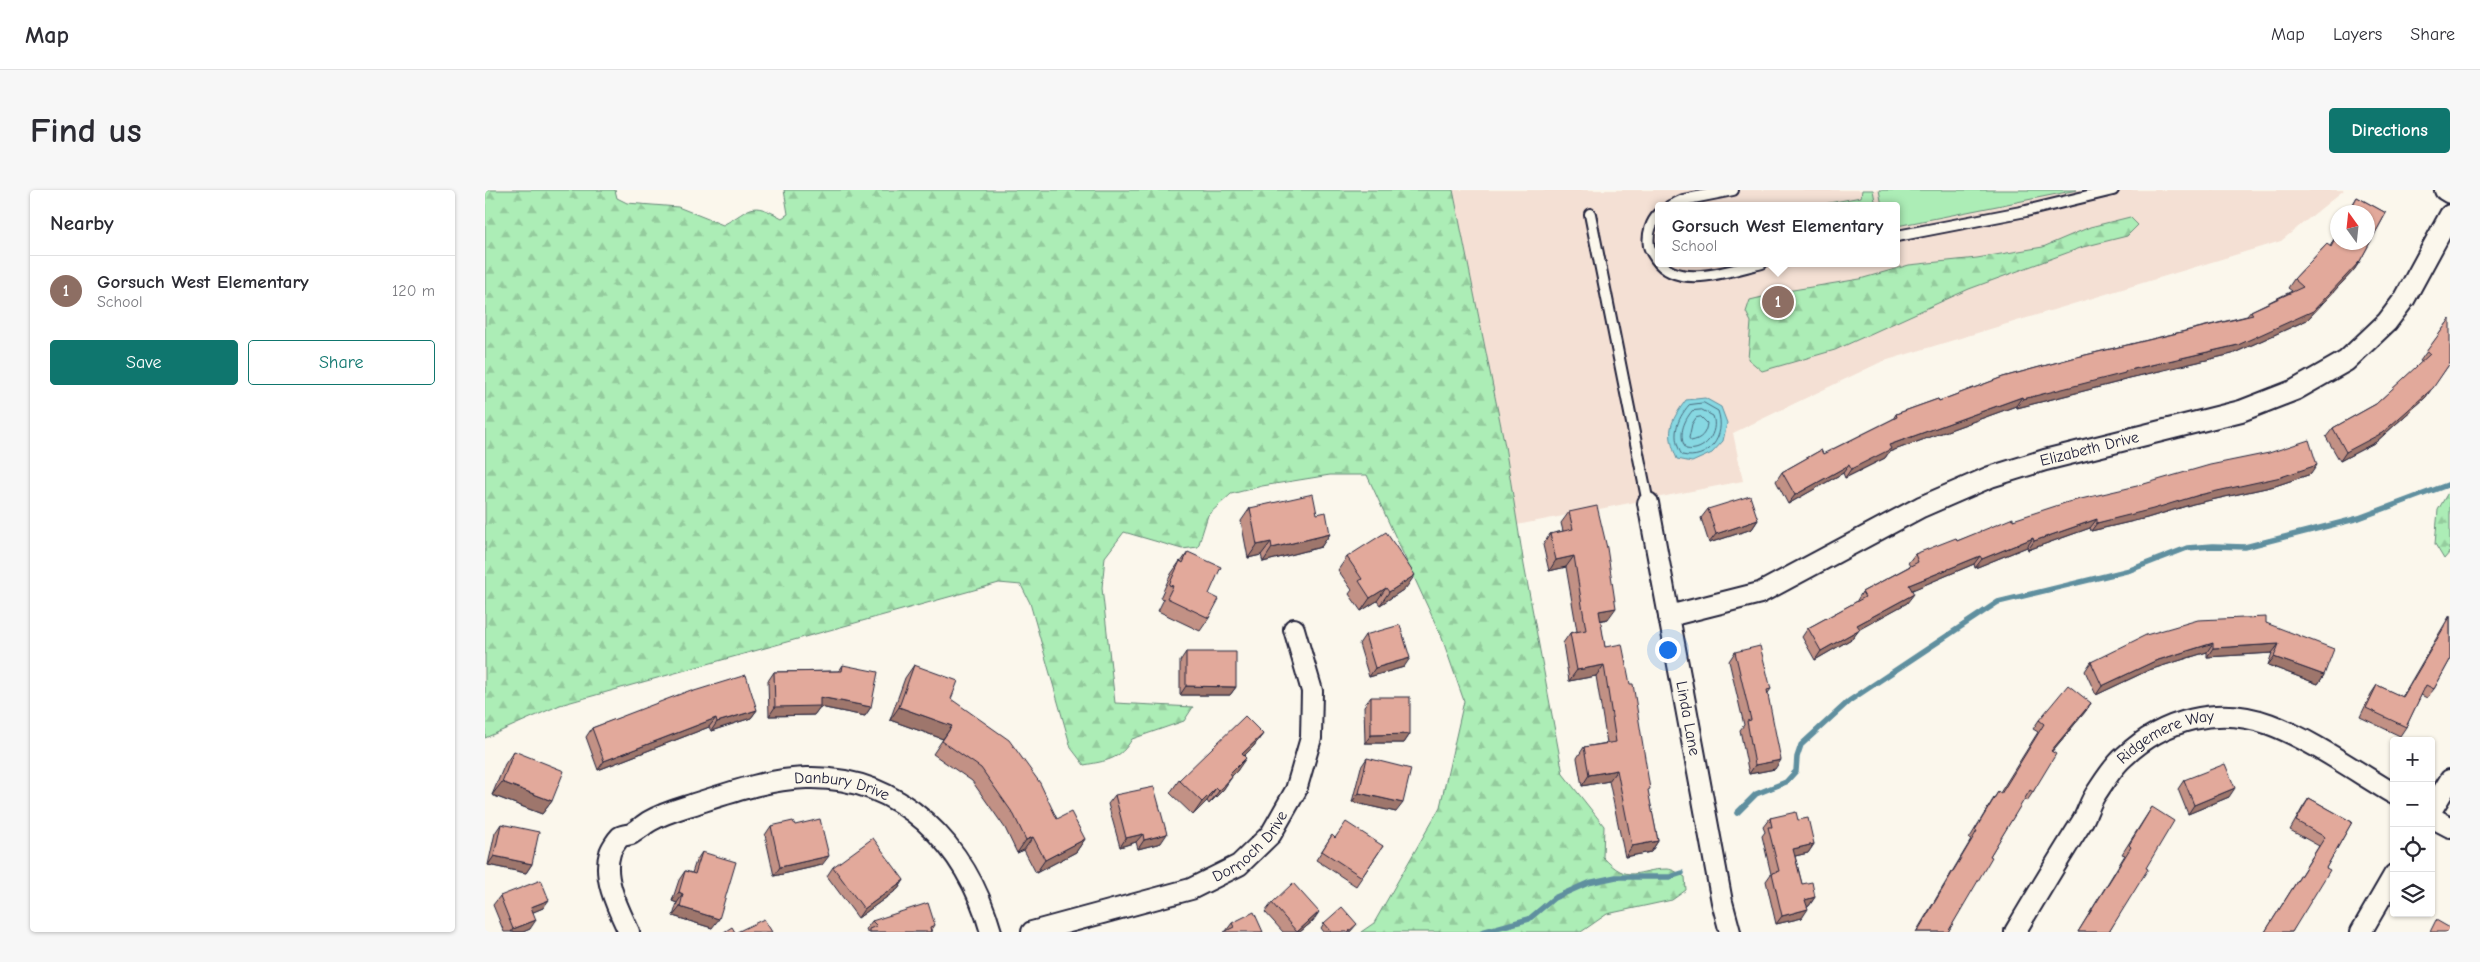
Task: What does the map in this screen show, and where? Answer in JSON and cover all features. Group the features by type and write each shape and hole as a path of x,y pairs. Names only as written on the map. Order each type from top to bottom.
{"street":[{"path":"2445,190 2450,193"},
{"name":"Elizabeth Drive","path":"1669,616 1761,593 1921,507 1990,478 2054,458 2241,411 2295,390 2346,361 2387,322 2405,298 2450,215"},
{"name":"Linda Lane","path":"1648,503 1722,902 1730,932"},
{"name":"Dornoch Drive","path":"1032,932 1191,889 1239,864 1271,834 1296,790 1311,738 1312,692 1294,629"},
{"name":"Ridgemere Way","path":"2015,932 2104,782 2124,757 2139,744 2154,733 2173,725 2203,717 2233,716 2268,723 2289,732 2390,792"},
{"name":"Danbury Drive","path":"629,932 611,892 610,853 620,837 631,834 649,821 672,811 777,782 804,778 831,778 859,786 909,808 932,826 951,847 965,870 978,896 991,932"},
{"path":"2435,804 2450,780"},
{"path":"2435,819 2450,828"},
{"path":"2361,932 2390,882"}],"lane":[{"path":"1679,202 1733,190"},
{"path":"1900,235 2036,209 2113,190"},
{"path":"1590,214 1648,503"},
{"path":"1655,220 1651,226 1649,248 1655,257"},
{"path":"1662,267 1677,276 1696,277 1743,267"}],"shaded area":[{"path":"1453,190 2344,190 2281,241 1881,362 1733,433 1743,481 1517,525 1505,446"}],"green space":[{"path":"485,190 615,190 617,198 627,203 678,207 723,225 746,211 757,208 782,218 788,214 784,190 1453,190 1505,446 1524,565 1563,774 1604,826 1603,857 1612,866 1627,874 1672,870 1685,877 1686,890 1672,900 1607,914 1581,932 1361,932 1374,923 1440,807 1464,701 1442,638 1367,475 1330,475 1262,486 1231,494 1208,515 1198,547 1182,549 1124,532 1105,557 1102,588 1115,703 1193,707 1184,721 1132,739 1123,751 1106,761 1084,765 1071,748 1030,603 1021,585 999,583 560,705 485,738"},
{"path":"1862,190 1873,190 1875,202 1834,202 1861,197"},
{"path":"1879,190 2077,190 1900,225 1900,202 1881,202"},
{"path":"2130,217 2138,225 2127,236 2083,247 1969,289 1835,350 1762,371 1748,359 1751,322 1746,312 1750,300 1787,291 1860,279 1909,265 1977,258 2043,247 2090,227"},
{"path":"2450,489 2450,552 2444,559 2435,544 2438,510"}],"water":[{"path":"1705,398 1721,407 1727,423 1723,441 1712,453 1692,462 1677,459 1671,442 1671,428 1676,415 1686,400"}],"building":[{"path":"2357,197 2372,205 2353,205"},
{"path":"2375,207 2386,213 2375,233"},
{"path":"2327,244 2330,246 2330,250 2366,250 2360,261 2313,311 2238,345 2125,371 2125,373 2023,399 2022,397 1889,445 1891,449 1851,469 1849,465 1795,495 1782,472 1821,450 1823,454 1897,417 1896,414 1938,399 1939,401 2003,377 2073,358 2253,315 2251,311 2303,287 2294,279"},
{"path":"2450,319 2450,363 2433,388 2382,433 2346,452 2333,428 2376,404 2430,354 2426,352"},
{"path":"2309,440 2317,465 2281,477 2199,495 2097,523 2097,519 2034,541 2033,538 1982,559 1980,556 1909,585 1914,594 1857,625 1860,629 1821,651 1808,628 1865,597 1862,592 1918,562 1915,554 1956,538 1957,541 2013,518 2013,520 2068,502 2137,486 2210,465 2269,453"},
{"path":"1313,494 1317,514 1326,512 1330,534 1272,548 1271,542 1257,545 1250,508"},
{"path":"1750,496 1758,520 1716,534 1708,509"},
{"path":"1597,506 1607,548 1616,608 1599,611 1605,647 1622,644 1630,684 1633,684 1650,789 1648,790 1658,841 1632,846 1617,770 1589,775 1584,747 1616,742 1604,665 1577,670 1570,633 1586,630 1574,556 1556,560 1550,534 1573,529 1569,512"},
{"path":"1386,532 1415,575 1389,592 1386,588 1370,598 1359,581 1362,579 1347,557"},
{"path":"1188,552 1221,567 1209,594 1219,599 1209,618 1167,598 1173,586 1169,585 1180,561 1183,563"},
{"path":"2266,617 2266,623 2334,649 2324,675 2274,657 2279,644 2213,648 2213,643 2155,661 2102,686 2091,662 2146,635 2198,620"},
{"path":"2450,617 2450,660 2434,689 2426,685 2406,727 2366,708 2377,685 2403,697"},
{"path":"1400,625 1410,658 1375,668 1365,635"},
{"path":"1760,646 1771,689 1767,690 1781,760 1755,765 1747,721 1751,720 1735,652"},
{"path":"1186,652 1236,652 1236,687 1186,686"},
{"path":"843,665 878,672 871,707 820,697 820,706 775,707 774,672 842,671"},
{"path":"914,665 958,681 951,699 1009,740 1040,783 1057,819 1071,812 1085,839 1045,860 1033,837 1026,840 1014,815 981,768 942,741 952,726 899,707"},
{"path":"746,675 757,710 717,722 716,718 604,761 592,728 691,690 691,692"},
{"path":"2068,685 2091,703 2051,751 2056,754 2033,792 2030,790 1990,856 1992,857 1948,932 1917,932 1998,792 2001,794 2044,724 2039,720"},
{"path":"1371,697 1410,697 1410,734 1371,735"},
{"path":"1245,716 1263,734 1242,754 1246,758 1230,774 1232,777 1219,791 1216,788 1202,802 1179,780"},
{"path":"514,751 564,771 552,801 502,782"},
{"path":"1367,758 1411,769 1403,803 1359,793"},
{"path":"2225,764 2235,788 2194,805 2184,780"},
{"path":"1154,787 1167,834 1144,840 1143,834 1126,838 1115,795"},
{"path":"2309,798 2352,822 2326,868 2330,870 2292,932 2265,932 2325,837 2296,821"},
{"path":"2152,807 2174,821 2146,868 2148,869 2109,932 2078,932 2131,847 2129,845"},
{"path":"1796,812 1798,820 1808,818 1814,844 1793,849 1802,884 1812,882 1815,897 1805,900 1808,909 1782,916 1772,873 1779,871 1768,827 1772,827 1770,818"},
{"path":"820,819 829,856 780,867 771,826 793,821 795,825"},
{"path":"1346,822 1383,846 1362,877 1322,851 1332,835 1335,838"},
{"path":"501,824 539,832 532,864 494,856"},
{"path":"873,838 904,880 864,909 833,867"},
{"path":"702,852 736,862 719,919 680,907 683,894 679,892 685,871 695,874"},
{"path":"541,880 549,900 531,907 536,920 513,929 500,896"},
{"path":"1293,883 1319,912 1297,932 1272,903"},
{"path":"928,903 935,925 930,927 931,932 869,932 869,929 877,926 872,921"},
{"path":"1342,907 1357,924 1348,932 1332,932 1324,923"},
{"path":"1254,912 1263,932 1224,932 1234,927 1232,923"},
{"path":"764,919 772,932 737,932"},
{"path":"2436,920 2450,928 2450,932 2430,932"},
{"path":"732,927 735,932 724,932"}],"waterway":[{"path":"1737,813 1756,794 1786,782 1796,771 1797,757 1801,745 1849,701 1998,602 2130,570 2187,548 2213,546 2245,547 2359,518 2450,484"},
{"path":"1482,932 1529,919 1554,898 1588,883 1616,877 1670,877 1682,873"}],"place":[{"name":"Gorsuch West Elementary","path":"1778,302"}]}
